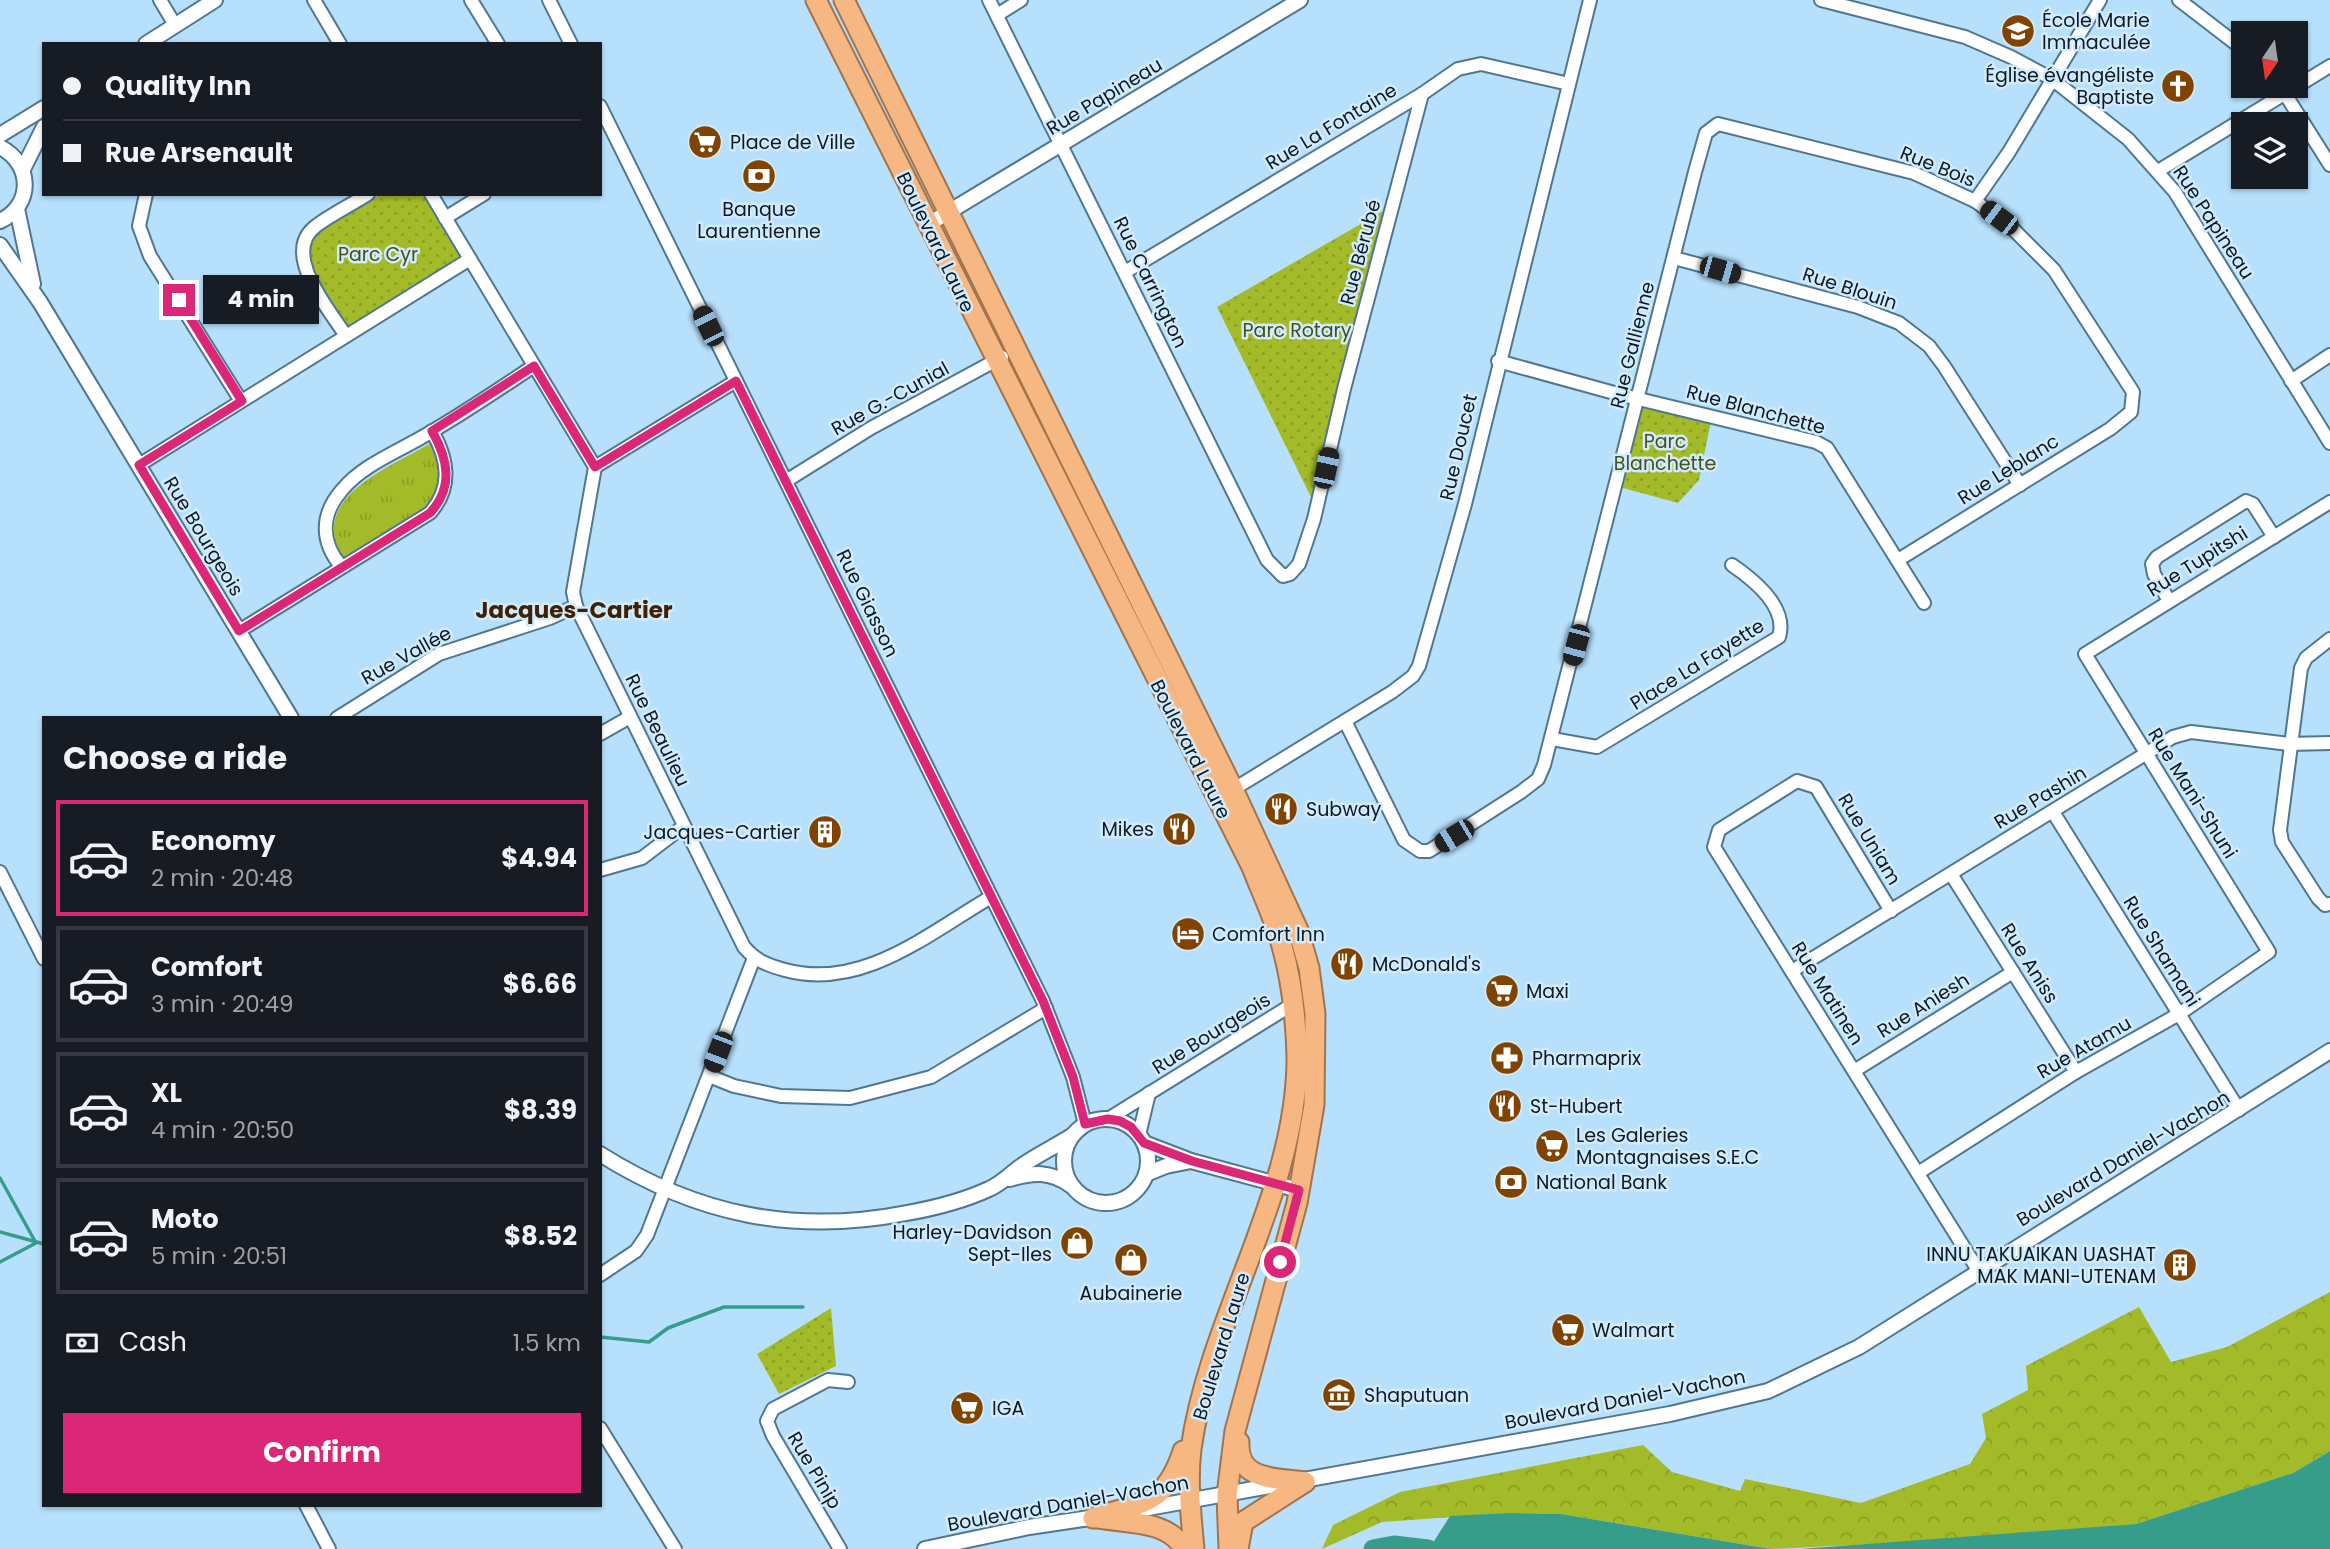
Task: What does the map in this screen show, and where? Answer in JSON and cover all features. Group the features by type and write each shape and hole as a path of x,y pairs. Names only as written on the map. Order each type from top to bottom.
{"highway":[{"name":"Boulevard Laure","path":"816,0 994,360 1298,930 1309,968 1315,1014 1315,1093 1299,1190 1243,1394 1227,1495 1230,1549"},
{"name":"Boulevard Laure","path":"844,0 949,212 1225,794 1283,947 1293,1004 1297,1058 1288,1127 1274,1183 1207,1377 1197,1415 1191,1449 1189,1501 1194,1549"},
{"path":"1243,1394 1238,1446 1242,1462 1260,1477 1305,1482"},
{"path":"1093,1518 1156,1497 1165,1491 1176,1475 1197,1415"},
{"path":"1238,1549 1243,1522 1305,1482"},
{"path":"1093,1518 1159,1528 1172,1533 1184,1549"}],"street":[{"path":"160,0 175,25"},
{"path":"149,42 215,0"},
{"path":"314,0 339,42"},
{"path":"471,0 497,42"},
{"path":"549,0 570,42"},
{"name":"Rue Carrington","path":"989,0 1267,560 1283,576"},
{"path":"997,15 1021,0"},
{"name":"Rue Papineau","path":"927,225 1300,0"},
{"name":"Rue Doucet","path":"1225,794 1392,692 1413,676 1419,666 1465,504 1498,360 1590,0"},
{"name":"Rue Papineau","path":"1821,0 1965,37 2011,57 2052,79 2128,139 2175,192 2330,443"},
{"path":"1975,201 2010,152 2100,0"},
{"path":"2179,0 2231,40"},
{"name":"Rue La Fontaine","path":"1125,272 1422,94 1458,69 1481,64 1569,84"},
{"path":"2308,77 2330,66"},
{"name":"Rue Bérubé","path":"1283,576 1290,575 1299,564 1314,519 1344,389 1422,94"},
{"path":"2158,172 2269,98"},
{"path":"2289,98 2330,165"},
{"path":"0,135 42,109"},
{"name":"Rue Giasson","path":"604,122 786,481 1046,1008 1073,1077 1085,1124"},
{"name":"Rue Bois","path":"1713,126 1730,126 1914,173 1975,201 2018,233 2054,270 2133,392 2133,405"},
{"name":"Rue Gallienne","path":"1345,720 1404,840 1420,851 1429,851 1454,836 1538,779 1552,739 1706,133 1713,126"},
{"path":"23,169 42,131"},
{"path":"0,147 17,159 23,169 25,190 17,209 0,220"},
{"path":"146,196 139,226 150,256 242,401"},
{"path":"346,336 303,265 302,246 316,226 365,196"},
{"path":"432,196 595,467 736,381"},
{"path":"445,218 481,196"},
{"name":"Rue Bourgeois","path":"17,209 27,265 40,302"},
{"name":"Rue Bourgeois","path":"0,245 40,302 291,716"},
{"name":"Rue Blouin","path":"1674,258 1858,307 1899,323 1929,346 1944,366 2020,485"},
{"path":"139,465 470,259"},
{"name":"Rue G.-Cunial","path":"786,481 871,428 1014,350"},
{"path":"2291,381 2330,355"},
{"name":"Rue Blanchette","path":"1498,360 1816,442 1828,448 1924,603"},
{"path":"341,566 331,554 324,537 340,491 390,454 432,431 534,366"},
{"name":"Rue Leblanc","path":"1898,560 2110,429 2131,412 2133,405"},
{"path":"239,631 341,566 422,519 437,505 444,488 447,468 432,431"},
{"name":"Rue Beaulieu","path":"595,467 573,592 576,606 744,947 754,958"},
{"path":"2169,601 2154,574 2152,564 2157,557 2246,501 2253,504 2274,537"},
{"name":"Rue Tupitshi","path":"2085,653 2330,502"},
{"name":"Place La Fayette","path":"1552,739 1597,747 1779,637 1782,628 1775,607 1751,578 1732,565"},
{"name":"Rue Vallée","path":"340,716 439,654 550,618 576,606"},
{"path":"2330,639 2306,658 2301,668 2280,816 2283,842 2318,898 2325,905 2330,904"},
{"name":"Rue Mani-Shuni","path":"2085,653 2269,952"},
{"path":"602,733 630,717"},
{"name":"Rue Pashin","path":"1792,971 2173,737 2191,732 2268,739 2290,744 2330,743"},
{"name":"Rue Matinen","path":"1816,787 1797,781 1719,830 1714,847 1978,1270"},
{"name":"Rue Uniam","path":"1816,787 1891,911"},
{"name":"Rue Shamani","path":"2053,812 2239,1110"},
{"path":"602,869 642,858 684,827"},
{"path":"0,872 42,955"},
{"name":"Rue Aniss","path":"1951,874 2076,1072"},
{"path":"602,1274 626,1259 644,1242 754,958 761,963 794,972 819,974 864,969 991,897"},
{"name":"Rue Atamu","path":"1918,1173 2076,1072 2179,1014 2269,952"},
{"name":"Rue Aniesh","path":"1854,1071 2013,972"},
{"name":"Rue Bourgeois","path":"1108,1119 1293,1004"},
{"path":"709,1076 734,1086 781,1096 850,1098 931,1077 1046,1008"},
{"name":"Boulevard Daniel-Vachon","path":"925,1549 1029,1527 1305,1482 1497,1443 1670,1414 1768,1391 1859,1347 2330,1051"},
{"name":"Rue Bourgeois","path":"1142,1139 1149,1093"},
{"path":"1006,1180 1020,1167 1070,1137 1085,1124 1108,1119 1120,1121 1142,1139 1192,1161 1299,1190"},
{"path":"1070,1137 1063,1162 1072,1186"},
{"path":"602,1155 665,1191 708,1206 785,1221 839,1222 895,1216 941,1206 971,1197 1006,1180 1042,1173 1056,1175 1093,1202 1119,1202 1131,1195 1146,1174 1148,1153 1142,1139"},
{"path":"1146,1174 1166,1166 1192,1161"},
{"name":"Rue Pinip","path":"840,1549 773,1436 767,1421 773,1409 828,1380 848,1382"},
{"path":"602,1431 675,1549"},
{"path":"307,1507 329,1549"}],"green space":[{"name":"Parc Cyr","path":"378,196 425,196 463,257 349,330 326,298 313,273 310,260 316,237 346,214"},
{"name":"Parc Rotary","path":"1390,207 1315,505 1217,307"},
{"name":"Parc Blanchette","path":"1640,396 1712,416 1699,480 1678,503 1616,486"},
{"path":"431,443 439,468 438,486 432,502 409,522 343,561 334,539 335,520 343,503 374,475"},
{"path":"2330,1292 2330,1451 2293,1473 2136,1524 1957,1540 1771,1549 1561,1514 1508,1513 1382,1522 1322,1549 1333,1525 1400,1492 1643,1445 1672,1472 1740,1491 1745,1479 1861,1503 1970,1464 1986,1438 1982,1414 2028,1390 2026,1366 2139,1307 2171,1362 2227,1347"},
{"path":"831,1308 836,1366 779,1394 757,1354"}],"shaded area":[{"path":"2330,1451 2330,1549 1800,1549 2136,1524 2293,1473"},
{"path":"1561,1514 1771,1549 1429,1549 1450,1516"}],"waterway":[{"path":"0,1178 36,1243 0,1262"},
{"path":"0,1232 42,1243"},
{"path":"602,1337 649,1342 668,1328 724,1307 803,1307"},
{"path":"1373,1549 1394,1545 1428,1549"}],"place":[{"name":"École Marie Immaculée","path":"2018,31"},
{"name":"Église évangéliste Baptiste","path":"2178,86"},
{"name":"Place de Ville","path":"705,142"},
{"name":"Banque Laurentienne","path":"759,176"},
{"name":"Subway","path":"1281,809"},
{"name":"Mikes","path":"1179,829"},
{"name":"Jacques-Cartier","path":"825,832"},
{"name":"Comfort Inn","path":"1188,934"},
{"name":"McDonald's","path":"1347,964"},
{"name":"Maxi","path":"1502,991"},
{"name":"Pharmaprix","path":"1507,1058"},
{"name":"St-Hubert","path":"1505,1106"},
{"name":"Les Galeries Montagnaises S.E.C","path":"1552,1146"},
{"name":"National Bank","path":"1511,1182"},
{"name":"Harley-Davidson Sept-Iles","path":"1077,1243"},
{"name":"Aubainerie","path":"1131,1260"},
{"name":"INNU TAKUAIKAN UASHAT MAK MANI-UTENAM","path":"2180,1265"},
{"name":"Walmart","path":"1568,1330"},
{"name":"Shaputuan","path":"1339,1395"},
{"name":"IGA","path":"967,1408"}],"district":[{"name":"Jacques-Cartier","path":"574,610"}],"route":[{"path":"179,300 242,401 139,465 239,631 430,513 437,505 444,488 447,468 432,431 534,366 595,467 736,381 1059,1035 1085,1124 1108,1119 1120,1121 1131,1127 1144,1143 1192,1161 1299,1190 1280,1262"}]}
